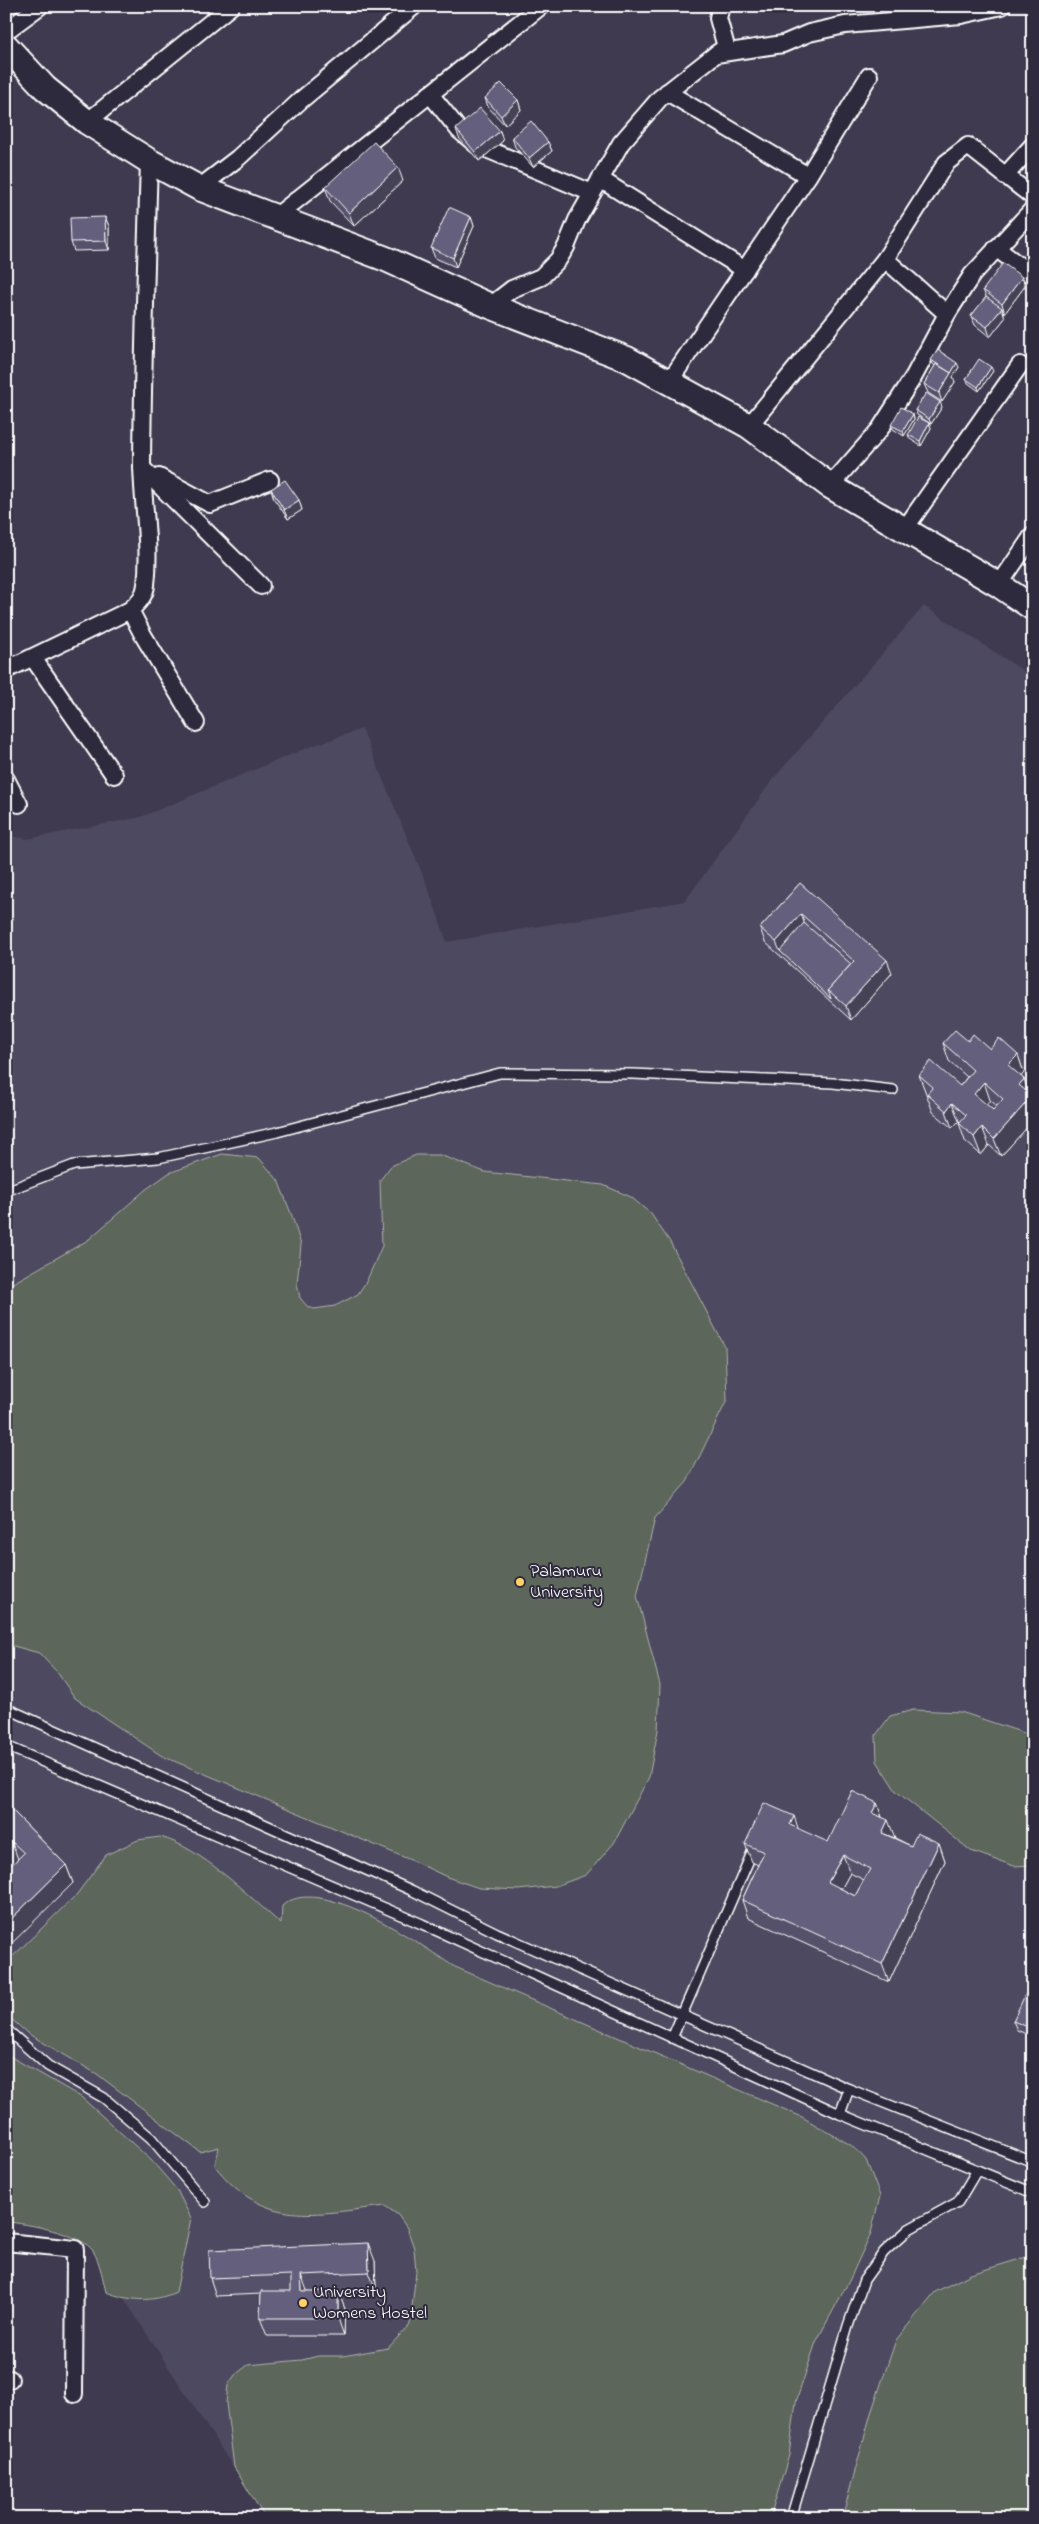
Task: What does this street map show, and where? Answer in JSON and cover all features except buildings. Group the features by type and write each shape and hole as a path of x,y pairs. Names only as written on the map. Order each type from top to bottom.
{"street":[{"path":"6,31 40,6"},
{"path":"86,122 231,6"},
{"path":"274,218 541,6"},
{"path":"490,306 512,289 541,277 558,260 596,186 627,136 667,92 726,47 718,18 721,6"},
{"path":"716,54 783,44 809,33 845,25 961,15 1002,6"},
{"path":"199,188 238,158 301,100 413,7"},
{"path":"6,46 45,88 86,122 149,161 199,188 386,259 490,306 627,359 749,426 830,486 999,585 1033,608"},
{"path":"670,382 808,176 869,76"},
{"path":"667,92 808,176"},
{"path":"430,94 459,130 477,146 596,186 745,270"},
{"path":"1004,176 1033,145"},
{"path":"749,426 885,259 946,163 968,146 1033,197"},
{"path":"6,670 130,610 140,602 146,588 148,556 142,468 143,358 149,161"},
{"path":"830,486 880,430 914,376 947,314 972,275 1033,209"},
{"path":"996,248 1033,276"},
{"path":"885,259 947,314"},
{"path":"904,530 1020,364"},
{"path":"142,468 210,504 270,480"},
{"path":"142,468 261,586"},
{"path":"999,585 1033,535"},
{"path":"130,610 196,723"},
{"path":"33,658 114,775"},
{"path":"6,779 19,804"},
{"path":"6,2242 76,2249 74,2394"}],"lane":[{"path":"6,1191 74,1166 158,1158 250,1138 500,1073 634,1074 834,1083 893,1090"},
{"path":"6,1708 387,1879 497,1933 850,2089 1033,2162"},
{"path":"6,1746 422,1924 840,2114 1033,2193"},
{"path":"672,2038 681,2013 758,1840"},
{"path":"6,2029 48,2066 104,2098 151,2138 205,2202"},
{"path":"840,2114 850,2089"},
{"path":"791,2518 848,2326 864,2280 884,2252 909,2229 958,2202 977,2170"}],"shaded area":[{"name":"Palamuru University","path":"924,606 1033,677 1033,2518 266,2518 79,2229 6,2221 6,835 27,839 141,817 309,747 362,729 429,890 447,942 685,901 774,778"}],"green space":[{"path":"222,1154 259,1158 278,1180 301,1245 297,1284 300,1298 308,1307 314,1309 335,1306 358,1294 367,1280 382,1246 380,1180 391,1166 416,1155 440,1155 485,1172 603,1185 631,1197 651,1214 670,1242 725,1347 727,1400 687,1482 655,1518 637,1596 660,1685 658,1730 649,1777 614,1843 586,1875 556,1886 518,1890 479,1888 447,1877 162,1756 75,1698 57,1672 39,1653 6,1644 6,1287 88,1240 145,1190 169,1173"},
{"path":"913,1710 961,1712 1033,1736 1033,1865 1014,1866 971,1851 896,1791 877,1761 876,1735 890,1716"},
{"path":"160,1837 175,1842 207,1862 281,1924 282,1906 298,1898 319,1898 343,1904 394,1928 453,1966 802,2117 854,2147 866,2160 880,2196 871,2233 849,2281 816,2342 796,2402 789,2455 770,2518 265,2518 234,2467 226,2403 228,2385 235,2375 248,2365 302,2360 318,2356 343,2356 388,2348 410,2324 416,2272 414,2248 407,2228 398,2215 385,2206 336,2212 292,2213 272,2208 253,2200 234,2186 215,2166 219,2147 200,2152 97,2074 27,2033 7,2015 6,1963 77,1894 106,1855 138,1840"},
{"path":"6,2054 81,2097 152,2161 177,2190 191,2218 176,2292 167,2296 141,2300 106,2292 98,2260 87,2245 78,2239 53,2231 6,2222"},
{"path":"1033,2255 1033,2518 842,2518 871,2413 896,2340 935,2292 971,2274"}],"place":[{"name":"Palamuru University","path":"520,1582"},
{"name":"University Womens Hostel","path":"303,2303"}]}
